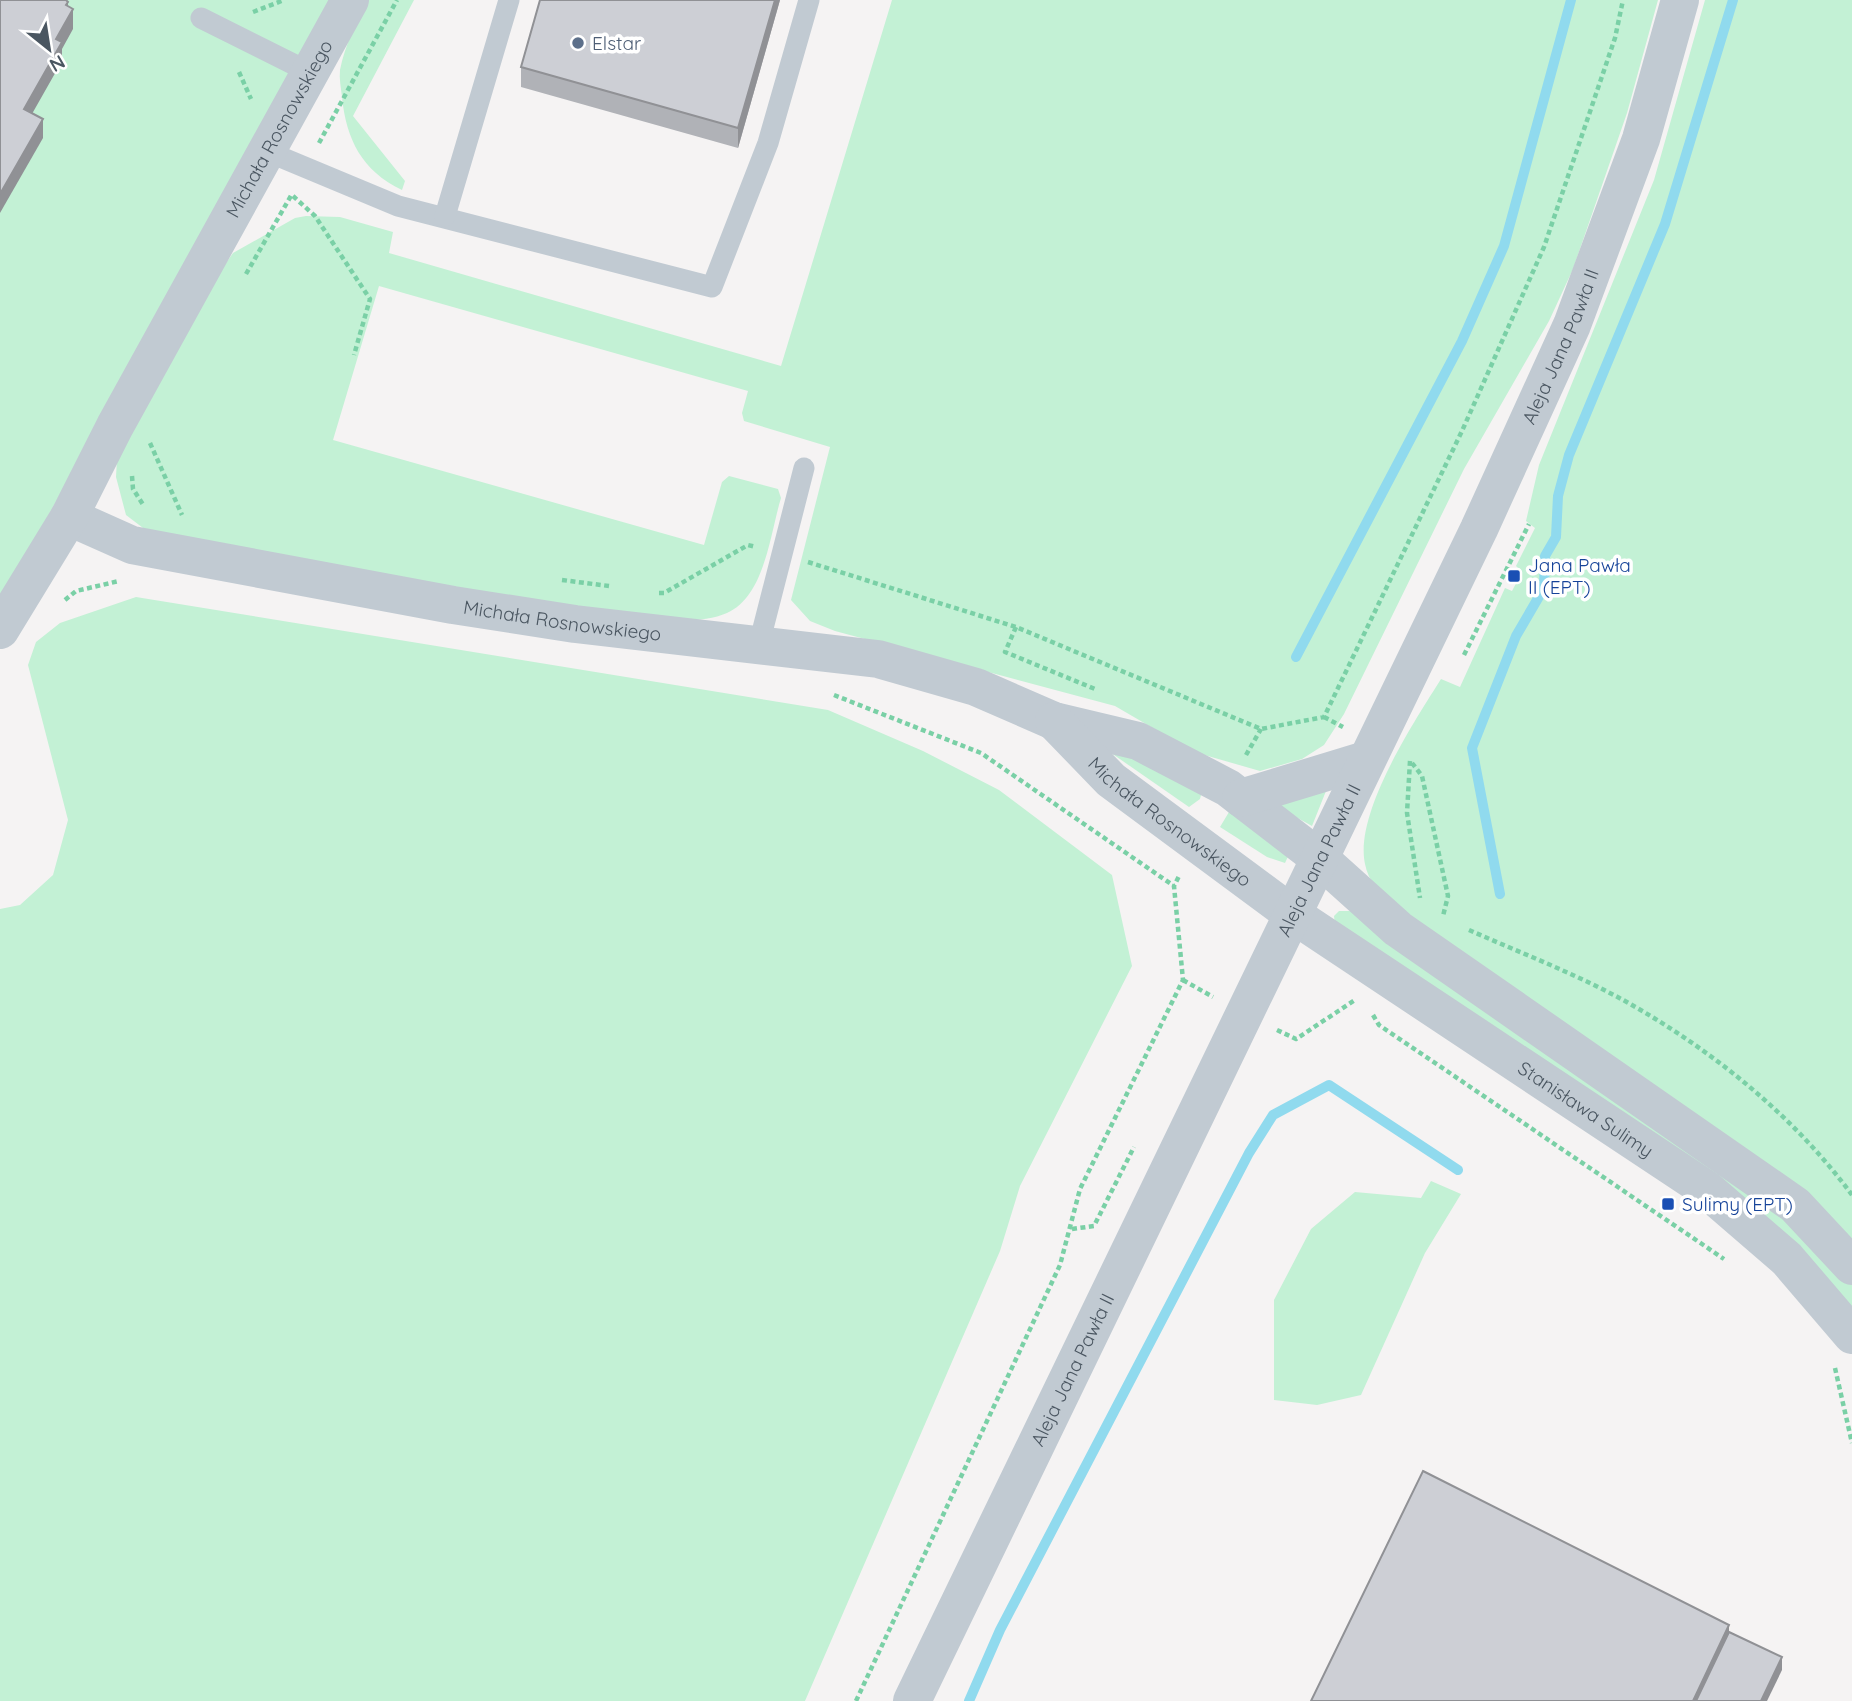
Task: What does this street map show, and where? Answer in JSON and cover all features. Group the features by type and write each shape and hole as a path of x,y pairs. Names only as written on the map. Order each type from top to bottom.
{"street":[{"name":"Michała Rosnowskiego","path":"0,630 68,517 349,0"},
{"name":"Aleja Jana Pawła II","path":"912,1701 1479,529 1572,326 1641,139 1680,0"},
{"name":"Michała Rosnowskiego","path":"68,517 132,545 439,603 575,624 878,659 976,687 1054,721 1138,741 1241,798 1320,858"},
{"name":"Michała Rosnowskiego","path":"1054,721 1111,780 1292,914"},
{"path":"1241,798 1366,760"},
{"path":"1320,858 1398,929 1795,1205 1852,1266"},
{"name":"Stanisława Sulimy","path":"1292,914 1706,1189 1787,1259 1843,1349"}],"lane":[{"path":"445,216 509,0"},
{"path":"266,151 398,206 712,287 768,143 809,0"},
{"path":"201,18 309,72"},
{"path":"758,644 804,468"}],"path":[{"path":"391,13 397,0"},
{"path":"650,592 664,593 748,545 1016,628 1261,729 1324,717 1462,431 1544,247 1615,38 1623,0"},
{"path":"292,195 315,216 370,299 354,355"},
{"path":"144,452 149,442 183,517 173,515"},
{"path":"132,471 133,489 143,505 153,512"},
{"path":"1461,662 1529,524"},
{"path":"557,580 610,587"},
{"path":"55,609 76,591 129,581"},
{"path":"823,692 981,753 1174,886 1183,980 1080,1189 1072,1229 1060,1265 856,1701"},
{"path":"1418,749 1411,762 1407,813 1420,902"},
{"path":"1411,762 1422,776 1448,896 1443,917"},
{"path":"1431,909 1453,922"},
{"path":"1464,927 1625,1001 1682,1038 1777,1108 1852,1195"},
{"path":"1204,1008 1210,996"},
{"path":"1367,1006 1379,1025 1730,1263"},
{"path":"1072,1229 1094,1226 1137,1141"},
{"path":"1843,1349 1852,1443"}],"green space":[{"path":"0,0 333,0 0,603"},
{"path":"367,0 414,0 353,116 405,181 402,190 366,163 352,140 344,112 340,70 348,43"},
{"path":"892,0 1658,0 1627,113 1573,269 1549,321 1464,469 1344,714 1324,745 1302,759 1260,771 1194,752 1115,706 835,631 810,621 791,600 830,447 744,421 742,413 748,391 379,286 333,440 704,545 722,482 729,476 778,489 781,498 764,563 750,593 740,605 727,613 687,620 611,614 147,531 126,515 116,477 117,459 207,290 233,253 295,218 340,217 393,232 389,253 781,366"},
{"path":"1705,0 1852,0 1852,1243 1389,906 1378,892 1365,864 1364,843 1368,820 1377,794 1402,743 1441,679 1460,687 1505,588 1512,591 1522,572 1516,566 1535,528 1526,521 1539,465 1654,180"},
{"path":"136,597 828,710 923,751 999,790 1112,875 1132,966 1020,1186 1000,1251 805,1701 0,1701 0,909 20,905 53,875 68,820 28,665 36,642 60,623"},
{"path":"1091,739 1202,791 1200,799 1189,807"},
{"path":"1334,771 1312,826 1260,797"},
{"path":"1232,807 1290,852 1285,863 1267,857 1220,827"},
{"path":"1339,911 1351,911 1765,1197 1852,1283 1852,1316 1335,925 1334,916"},
{"path":"1431,1181 1461,1194 1425,1253 1361,1395 1317,1405 1274,1400 1274,1300 1311,1229 1355,1192 1421,1198"}],"building":[{"path":"0,0 66,0 66,5 73,9 56,39 62,42 24,109 43,119 0,194"},
{"path":"540,0 775,0 738,128 521,67"},
{"path":"1423,1471 1729,1625 1693,1701 1311,1701"},
{"path":"1729,1632 1782,1657 1761,1701 1696,1701"}],"waterway":[{"path":"1296,657 1462,341 1504,246 1571,0"},
{"path":"1500,894 1472,748 1516,636 1544,588 1545,556 1556,537 1558,496 1569,455 1665,224 1733,0"},
{"path":"969,1701 1000,1630 1249,1153 1273,1115 1329,1085 1458,1170"}],"place":[{"name":"Elstar","path":"578,43"},
{"name":"Jana Pawła II (EPT)","path":"1514,576"},
{"name":"Sulimy (EPT)","path":"1668,1204"}]}
